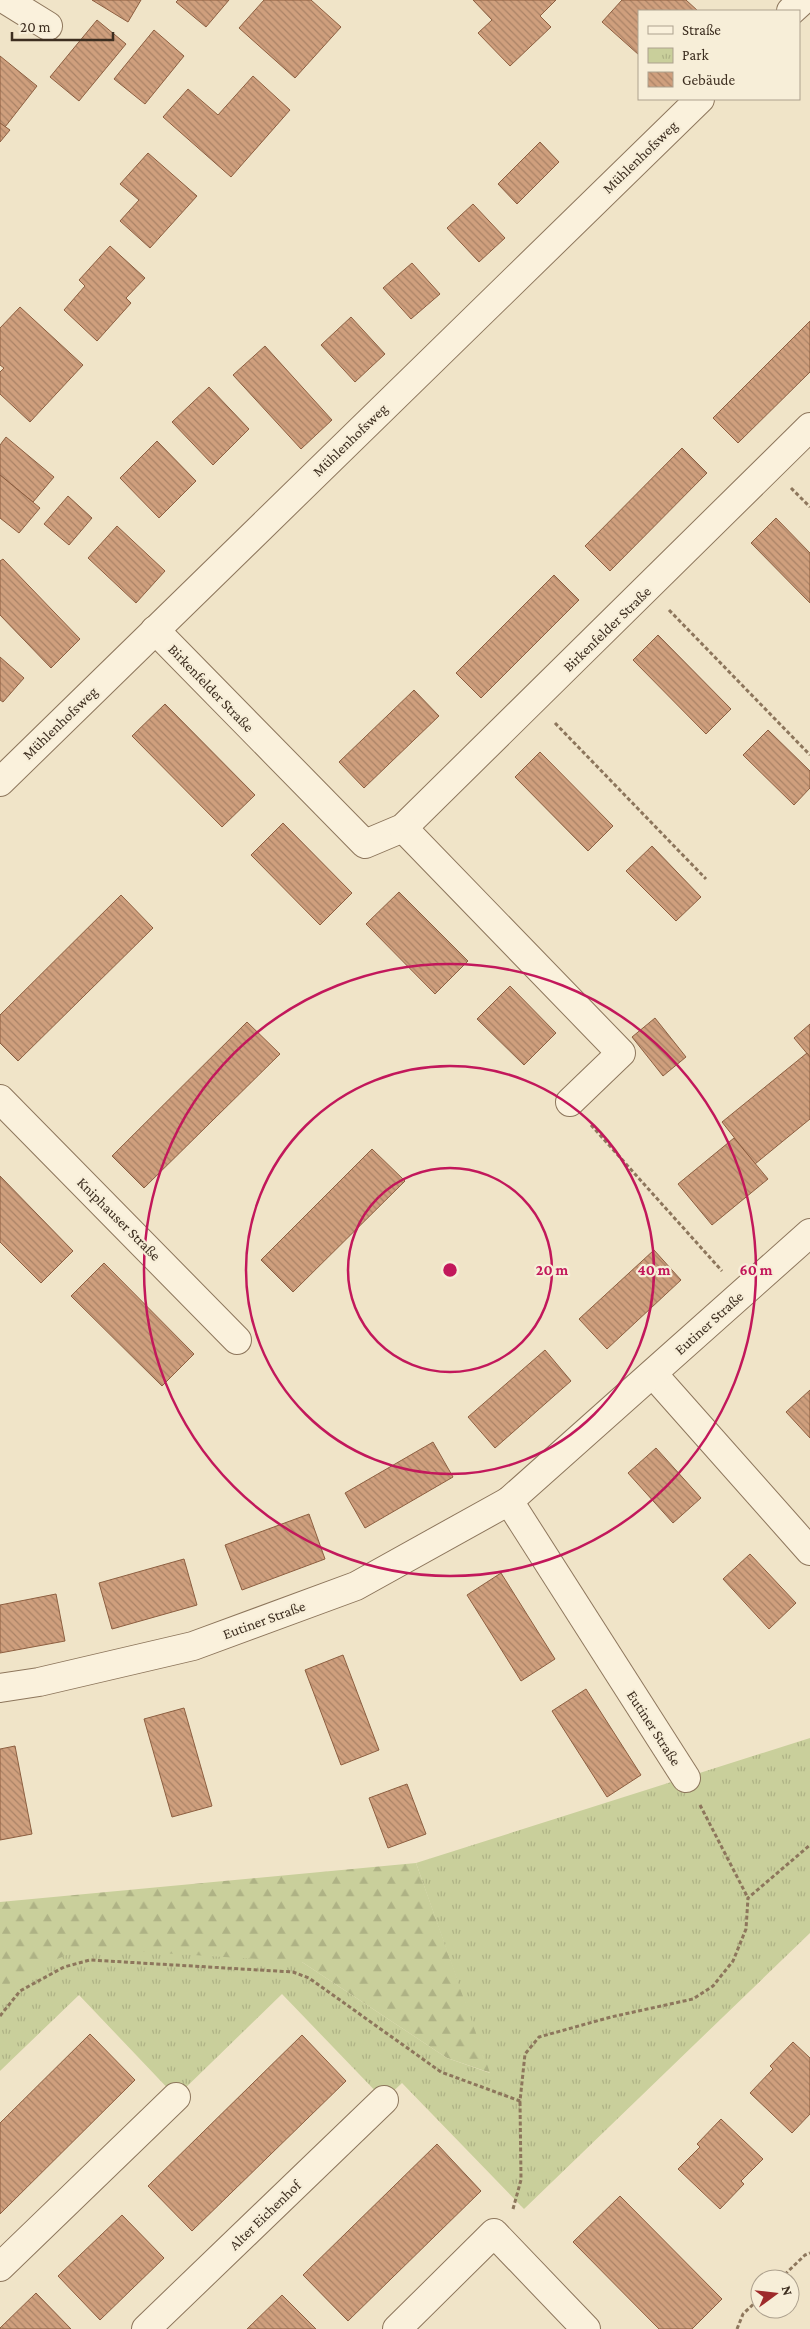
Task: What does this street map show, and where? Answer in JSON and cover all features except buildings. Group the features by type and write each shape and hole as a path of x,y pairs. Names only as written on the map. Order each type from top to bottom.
{"street":[{"path":"6,0 48,26"},
{"path":"792,10 803,0"},
{"name":"Mühlenhofsweg","path":"0,782 699,100"},
{"name":"Birkenfelder Straße","path":"155,630 365,844 403,828 648,589 810,427"},
{"path":"403,828 621,1053 570,1102"},
{"name":"Kniphauser Straße","path":"0,1098 238,1340"},
{"name":"Eutiner Straße","path":"0,1688 39,1682 193,1646 356,1586 509,1501 810,1233"},
{"path":"653,1374 810,1551"},
{"name":"Eutiner Straße","path":"509,1501 686,1778"},
{"path":"0,2267 176,2096"},
{"name":"Alter Eichenhof","path":"146,2329 384,2100"},
{"path":"397,2329 494,2233 586,2329"}],"path":[{"path":"648,589 810,755"},
{"path":"534,701 706,879"},
{"path":"570,1102 742,1294"},
{"path":"494,2233 513,2212 521,2180 520,2100 525,2054 540,2038 611,2017 694,1999 713,1986 732,1961 746,1929 748,1898 686,1778"},
{"path":"748,1898 810,1845"},
{"path":"0,2016 20,1991 64,1967 90,1960 293,1972 309,1978 441,2072 520,2100"},
{"path":"790,2269 805,2255 810,2253"},
{"path":"737,2329 743,2314 750,2307"}],"green space":[{"path":"810,1738 810,1933 524,2209 402,2083 384,2100 282,1994 176,2097 79,1995 0,2071 0,1996 13,1979 82,1948 302,1962 447,2058 490,2073 416,1863"},
{"path":"416,1863 491,2073 447,2058 302,1962 0,1996 0,1902"}]}
